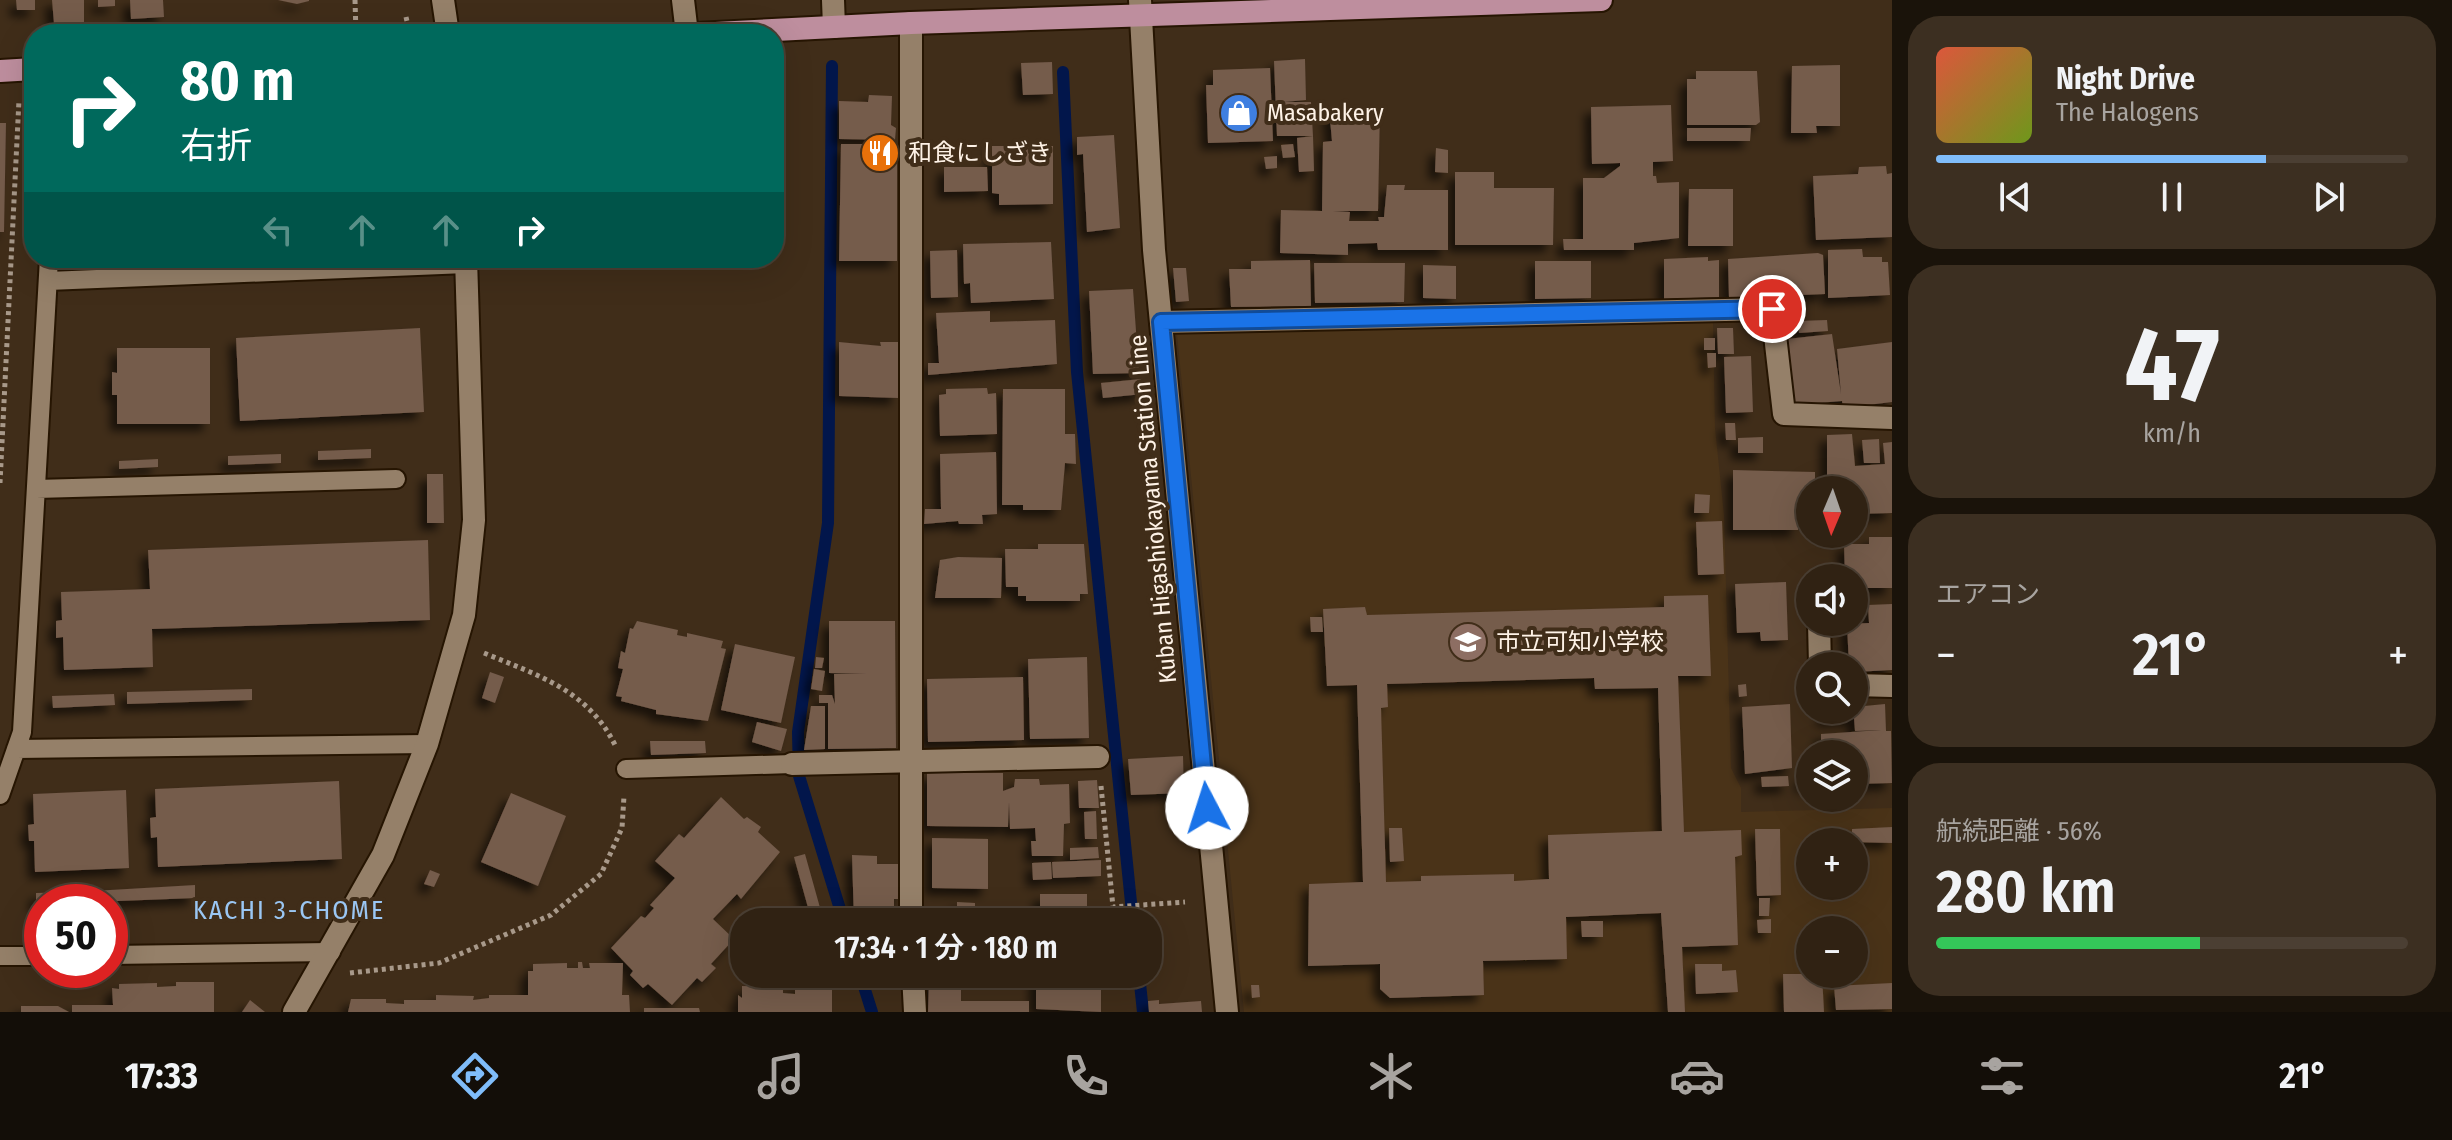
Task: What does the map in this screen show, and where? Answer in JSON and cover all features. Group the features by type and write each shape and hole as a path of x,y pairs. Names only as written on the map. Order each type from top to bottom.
{"main road":[{"path":"784,30 1140,9 1601,0"}],"street":[{"path":"443,0 447,24"},
{"path":"683,0 686,24"},
{"path":"833,0 834,27"},
{"name":"Kuban Higashiokayama Station Line","path":"1140,9 1161,322 1227,1012"},
{"path":"911,23 911,908"},
{"path":"294,1012 319,974 383,855 427,744 457,641 472,568 474,520 466,268"},
{"path":"1161,322 1772,309 1784,414 1892,418"},
{"path":"1868,685 1892,686"},
{"path":"797,764 1098,757"},
{"path":"914,988 915,1012"}],"lane":[{"path":"0,795 22,732 49,268"},
{"path":"48,281 320,268"},
{"path":"36,489 396,479"},
{"path":"16,749 427,744"},
{"path":"626,769 797,764"},
{"path":"128,955 331,952"},
{"path":"0,956 24,956"}],"path":[{"path":"355,0 356,24"},
{"path":"406,17 408,24"},
{"path":"0,483 18,70"},
{"path":"319,974 364,973 439,963 551,915 601,874 622,828 626,769 603,721 579,697 457,641"},
{"path":"1098,757 1113,907 1216,899"}],"shaded area":[{"name":"市立可知小学校","path":"1713,323 1715,428 1724,515 1731,768 1741,788 1741,812 1868,812 1868,809 1892,808 1892,1012 1244,1012 1177,334"}],"building":[{"path":"16,0 35,0 35,10 17,10"},
{"path":"52,0 84,0 84,22 54,23"},
{"path":"98,0 115,0 115,6 98,7"},
{"path":"130,0 163,0 164,17 131,19"},
{"path":"278,0 309,0 309,1 297,4"},
{"path":"1305,59 1306,100 1284,102 1311,102 1313,136 1277,136 1274,61"},
{"path":"1052,62 1053,94 1023,95 1021,63"},
{"path":"1840,65 1840,126 1816,126 1817,133 1791,133 1792,66"},
{"name":"Masabakery","path":"1270,68 1273,141 1208,143 1206,85 1213,85 1213,70"},
{"path":"1696,71 1757,71 1760,122 1756,125 1687,125 1687,79 1696,79"},
{"path":"869,95 892,96 891,125 896,128 895,140 839,139 839,101 868,102"},
{"path":"1671,105 1673,161 1653,162 1653,176 1656,176 1657,183 1679,182 1679,238 1634,243 1634,250 1564,250 1563,239 1583,239 1583,178 1604,178 1620,166 1620,163 1592,164 1591,107"},
{"path":"1329,108 1380,108 1378,211 1333,211 1350,212 1349,221 1379,221 1378,217 1384,217 1387,185 1405,185 1404,190 1448,190 1448,250 1378,250 1377,243 1348,244 1348,255 1280,253 1281,210 1322,211 1323,142 1332,141"},
{"path":"0,123 6,123 4,232 0,232"},
{"path":"1687,128 1751,128 1750,141 1687,141"},
{"path":"1114,135 1120,228 1087,232 1083,154 1077,155 1077,137"},
{"path":"1313,136 1314,171 1299,172 1297,138"},
{"path":"841,144 897,144 897,261 839,261"},
{"path":"1293,144 1295,157 1283,158 1281,145"},
{"path":"992,146 1053,146 1053,204 999,205 999,194 992,193"},
{"path":"1436,148 1448,150 1448,173 1435,172"},
{"path":"1277,156 1277,168 1266,169 1264,157"},
{"path":"1886,166 1887,174 1892,173 1892,237 1816,240 1813,176 1858,174 1859,167"},
{"path":"944,167 987,167 988,191 944,192"},
{"path":"1455,172 1494,172 1494,188 1554,188 1553,245 1455,245"},
{"path":"1689,189 1733,189 1733,246 1688,246"},
{"path":"1051,242 1054,299 971,303 970,283 964,284 963,244"},
{"path":"1862,249 1863,257 1882,257 1882,262 1888,262 1890,295 1828,298 1828,250"},
{"path":"957,250 958,297 931,298 930,251"},
{"path":"1823,255 1825,294 1729,298 1728,259"},
{"path":"1708,257 1708,261 1719,260 1719,297 1664,299 1664,259"},
{"path":"1310,260 1311,306 1231,307 1229,269 1251,269 1251,261"},
{"path":"1535,261 1591,261 1591,298 1535,299"},
{"path":"1314,263 1405,263 1404,302 1315,303"},
{"path":"1423,265 1456,266 1456,299 1423,298"},
{"path":"1173,268 1186,268 1189,301 1176,302"},
{"path":"1133,289 1139,373 1093,374 1089,291"},
{"path":"990,311 990,322 1055,320 1057,364 928,375 928,363 939,363 936,313"},
{"path":"1827,320 1828,331 1799,333 1798,321"},
{"path":"420,328 424,412 240,421 236,338"},
{"path":"1717,328 1733,328 1734,354 1718,354"},
{"path":"1832,334 1841,394 1837,349 1892,342 1892,402 1843,408 1842,401 1794,405 1787,339"},
{"path":"1704,338 1715,338 1715,350 1704,350"},
{"path":"839,342 881,346 880,342 898,342 898,398 839,396"},
{"path":"117,348 210,348 210,424 117,424 117,395 112,395 112,372 117,373"},
{"path":"1707,353 1716,353 1716,367 1708,368"},
{"path":"1751,356 1753,412 1726,413 1724,357"},
{"path":"1141,379 1143,394 1103,398 1101,383"},
{"path":"987,388 988,394 996,393 997,434 940,436 939,395 946,394 946,389"},
{"path":"1003,389 1065,389 1065,434 1075,434 1076,464 1065,463 1061,510 1023,510 1023,505 1002,505"},
{"path":"1725,423 1735,423 1736,440 1726,440"},
{"path":"1852,434 1855,466 1885,464 1883,443 1892,442 1892,513 1868,514 1868,476 1827,476 1827,435"},
{"path":"1763,437 1763,453 1738,453 1738,438"},
{"path":"1879,439 1880,463 1864,463 1862,440"},
{"path":"371,449 371,458 318,460 318,451"},
{"path":"996,452 997,514 982,515 983,524 959,524 958,521 924,524 925,509 941,509 940,454"},
{"path":"281,454 281,463 228,465 228,456"},
{"path":"158,459 158,467 119,469 119,461"},
{"path":"1733,470 1815,472 1815,476 1796,476 1796,530 1733,530"},
{"path":"427,474 443,474 444,523 427,523"},
{"path":"1695,494 1710,495 1709,513 1694,513"},
{"path":"1722,521 1724,574 1698,575 1696,522"},
{"path":"1869,537 1892,537 1892,588 1868,588 1868,564 1845,564 1844,548 1868,548"},
{"path":"428,540 430,620 152,629 153,667 64,670 63,637 56,638 56,621 62,620 61,592 150,589 148,550"},
{"path":"1038,544 1084,544 1088,594 1080,594 1080,601 1026,601 1026,596 1018,596 1018,587 1006,587 1005,549 1038,549"},
{"path":"958,557 1002,558 1001,598 935,598 940,560"},
{"path":"1786,582 1788,640 1761,641 1760,632 1737,633 1735,584"},
{"name":"市立可知小学校","path":"1708,595 1711,676 1678,676 1684,832 1741,830 1742,855 1735,857 1738,945 1682,947 1685,1012 1668,1012 1661,913 1566,917 1567,959 1483,961 1484,995 1390,998 1380,989 1380,964 1308,966 1309,884 1363,882 1357,685 1327,686 1323,609 1365,607 1367,615 1664,607 1664,596","holes":["1594,678 1595,689 1658,688 1662,831 1548,835 1549,879 1514,881 1514,874 1421,876 1421,881 1386,882 1381,708 1388,707 1387,684"]},
{"path":"1892,604 1892,670 1868,671 1868,652 1848,652 1848,636 1868,636 1868,605"},
{"path":"1310,617 1322,617 1323,632 1311,632"},
{"path":"637,621 678,630 677,635 687,637 687,633 723,641 721,648 726,649 708,721 656,714 656,710 621,701 622,697 616,696 623,669 618,668 621,651 625,653 630,628 633,629"},
{"path":"829,621 895,621 896,748 828,749 828,703 819,703 819,695 832,695 835,704 834,674 866,674 829,673"},
{"path":"735,644 795,657 781,723 721,710"},
{"path":"816,657 824,658 822,668 815,668"},
{"path":"1087,657 1089,738 1030,739 1028,659"},
{"path":"814,669 825,671 822,691 811,689"},
{"path":"490,672 504,677 495,703 482,698"},
{"path":"1023,677 1024,740 928,742 927,679"},
{"path":"1746,684 1747,696 1739,697 1738,685"},
{"path":"252,689 252,700 127,704 127,692"},
{"path":"114,694 115,705 53,708 52,696"},
{"path":"1790,704 1792,768 1745,774 1742,707"},
{"path":"1885,704 1886,731 1891,731 1892,783 1868,784 1868,740 1821,740 1821,734 1881,730 1855,731 1854,724 1868,724 1868,706"},
{"path":"811,706 825,706 825,749 804,750"},
{"path":"757,722 787,729 781,751 752,742"},
{"path":"650,741 705,741 706,753 651,755"},
{"path":"1183,756 1184,793 1131,795 1128,759"},
{"path":"927,773 1003,773 1003,791 1014,787 1015,779 1039,779 1040,785 1069,784 1070,823 1064,824 1063,856 1032,856 1031,841 1036,841 1035,828 1010,829 1009,802 1008,827 927,826"},
{"path":"1788,776 1789,786 1762,787 1761,777"},
{"path":"1097,780 1099,808 1079,808 1078,781"},
{"path":"339,781 342,859 158,867 157,837 151,838 150,818 156,817 155,789"},
{"path":"126,790 129,868 35,872 34,841 29,841 28,825 34,824 33,794"},
{"path":"511,793 566,816 538,886 481,862"},
{"path":"721,797 744,819 747,817 761,827 758,832 780,852 741,899 737,894 713,919 730,935 730,943 711,964 716,968 702,982 697,978 672,1005 648,984 643,988 630,975 633,971 611,948 641,916 645,918 654,908 650,905 675,878 655,861 679,834 684,838"},
{"path":"1096,811 1097,839 1085,839 1084,812"},
{"path":"1892,827 1892,843 1868,842 1868,828"},
{"path":"1389,828 1402,828 1404,861 1390,862"},
{"path":"1755,829 1780,829 1781,895 1757,896"},
{"path":"932,838 988,839 988,889 932,888"},
{"path":"1098,847 1099,858 1070,860 1070,848"},
{"path":"805,854 820,908 808,908 794,857"},
{"path":"852,855 877,856 877,864 901,864 900,899 894,899 894,908 854,908"},
{"path":"1101,860 1101,876 1053,878 1052,862"},
{"path":"1051,862 1052,879 1033,880 1032,863"},
{"path":"430,870 440,874 434,887 424,884"},
{"path":"195,885 195,898 128,901 128,889"},
{"path":"1040,894 1087,894 1087,908 1040,908"},
{"path":"1759,898 1770,898 1769,916 1759,916"},
{"path":"957,902 975,903 975,908 957,908"},
{"path":"1771,919 1771,933 1758,933 1757,920"},
{"path":"1581,921 1603,921 1603,937 1582,937"},
{"path":"578,962 582,962 583,968 590,968 589,963 623,963 622,995 629,995 630,1012 348,1012 351,999 386,999 386,1003 404,1004 404,1000 436,1000 436,995 474,996 473,1000 489,998 489,995 528,995 528,971 533,971 533,964 567,963 567,968 578,968"},
{"path":"1695,964 1722,964 1722,971 1736,970 1738,992 1696,994"},
{"path":"1783,974 1796,974 1796,988 1823,988 1824,1012 1784,1012"},
{"path":"176,982 214,982 214,1012 72,1012 72,1005 113,1005 112,988 128,988 128,984 176,986"},
{"path":"1892,983 1892,1009 1836,1010 1834,988 1868,988 1868,984"},
{"path":"1251,985 1259,985 1260,997 1252,998"},
{"path":"742,988 783,988 783,993 795,994 795,988 832,988 832,1012 738,1012 738,995 742,998"},
{"path":"929,988 961,988 961,1001 1029,1001 1029,1012 928,1012"},
{"path":"1036,988 1101,988 1101,1012 1036,1009"},
{"path":"250,1000 265,1012 242,1012"},
{"path":"1159,1000 1159,1004 1201,1001 1202,1012 1149,1012 1148,1001"},
{"path":"21,1006 58,1006 69,1012 21,1012"},
{"path":"644,1008 699,1008 700,1012 644,1012"}],"waterway":[{"path":"832,66 828,523 798,732 799,776 840,908"},
{"path":"1063,72 1077,372 1132,908"},
{"path":"864,988 872,1012"},
{"path":"1140,988 1143,1012"}],"place":[{"name":"Masabakery","path":"1239,113"},
{"name":"和食にしざき","path":"880,153"},
{"name":"市立可知小学校","path":"1468,642"}],"district":[{"name":"KACHI 3-CHOME","path":"289,910"}],"route":[{"path":"1207,808 1161,322 1772,309"}]}
